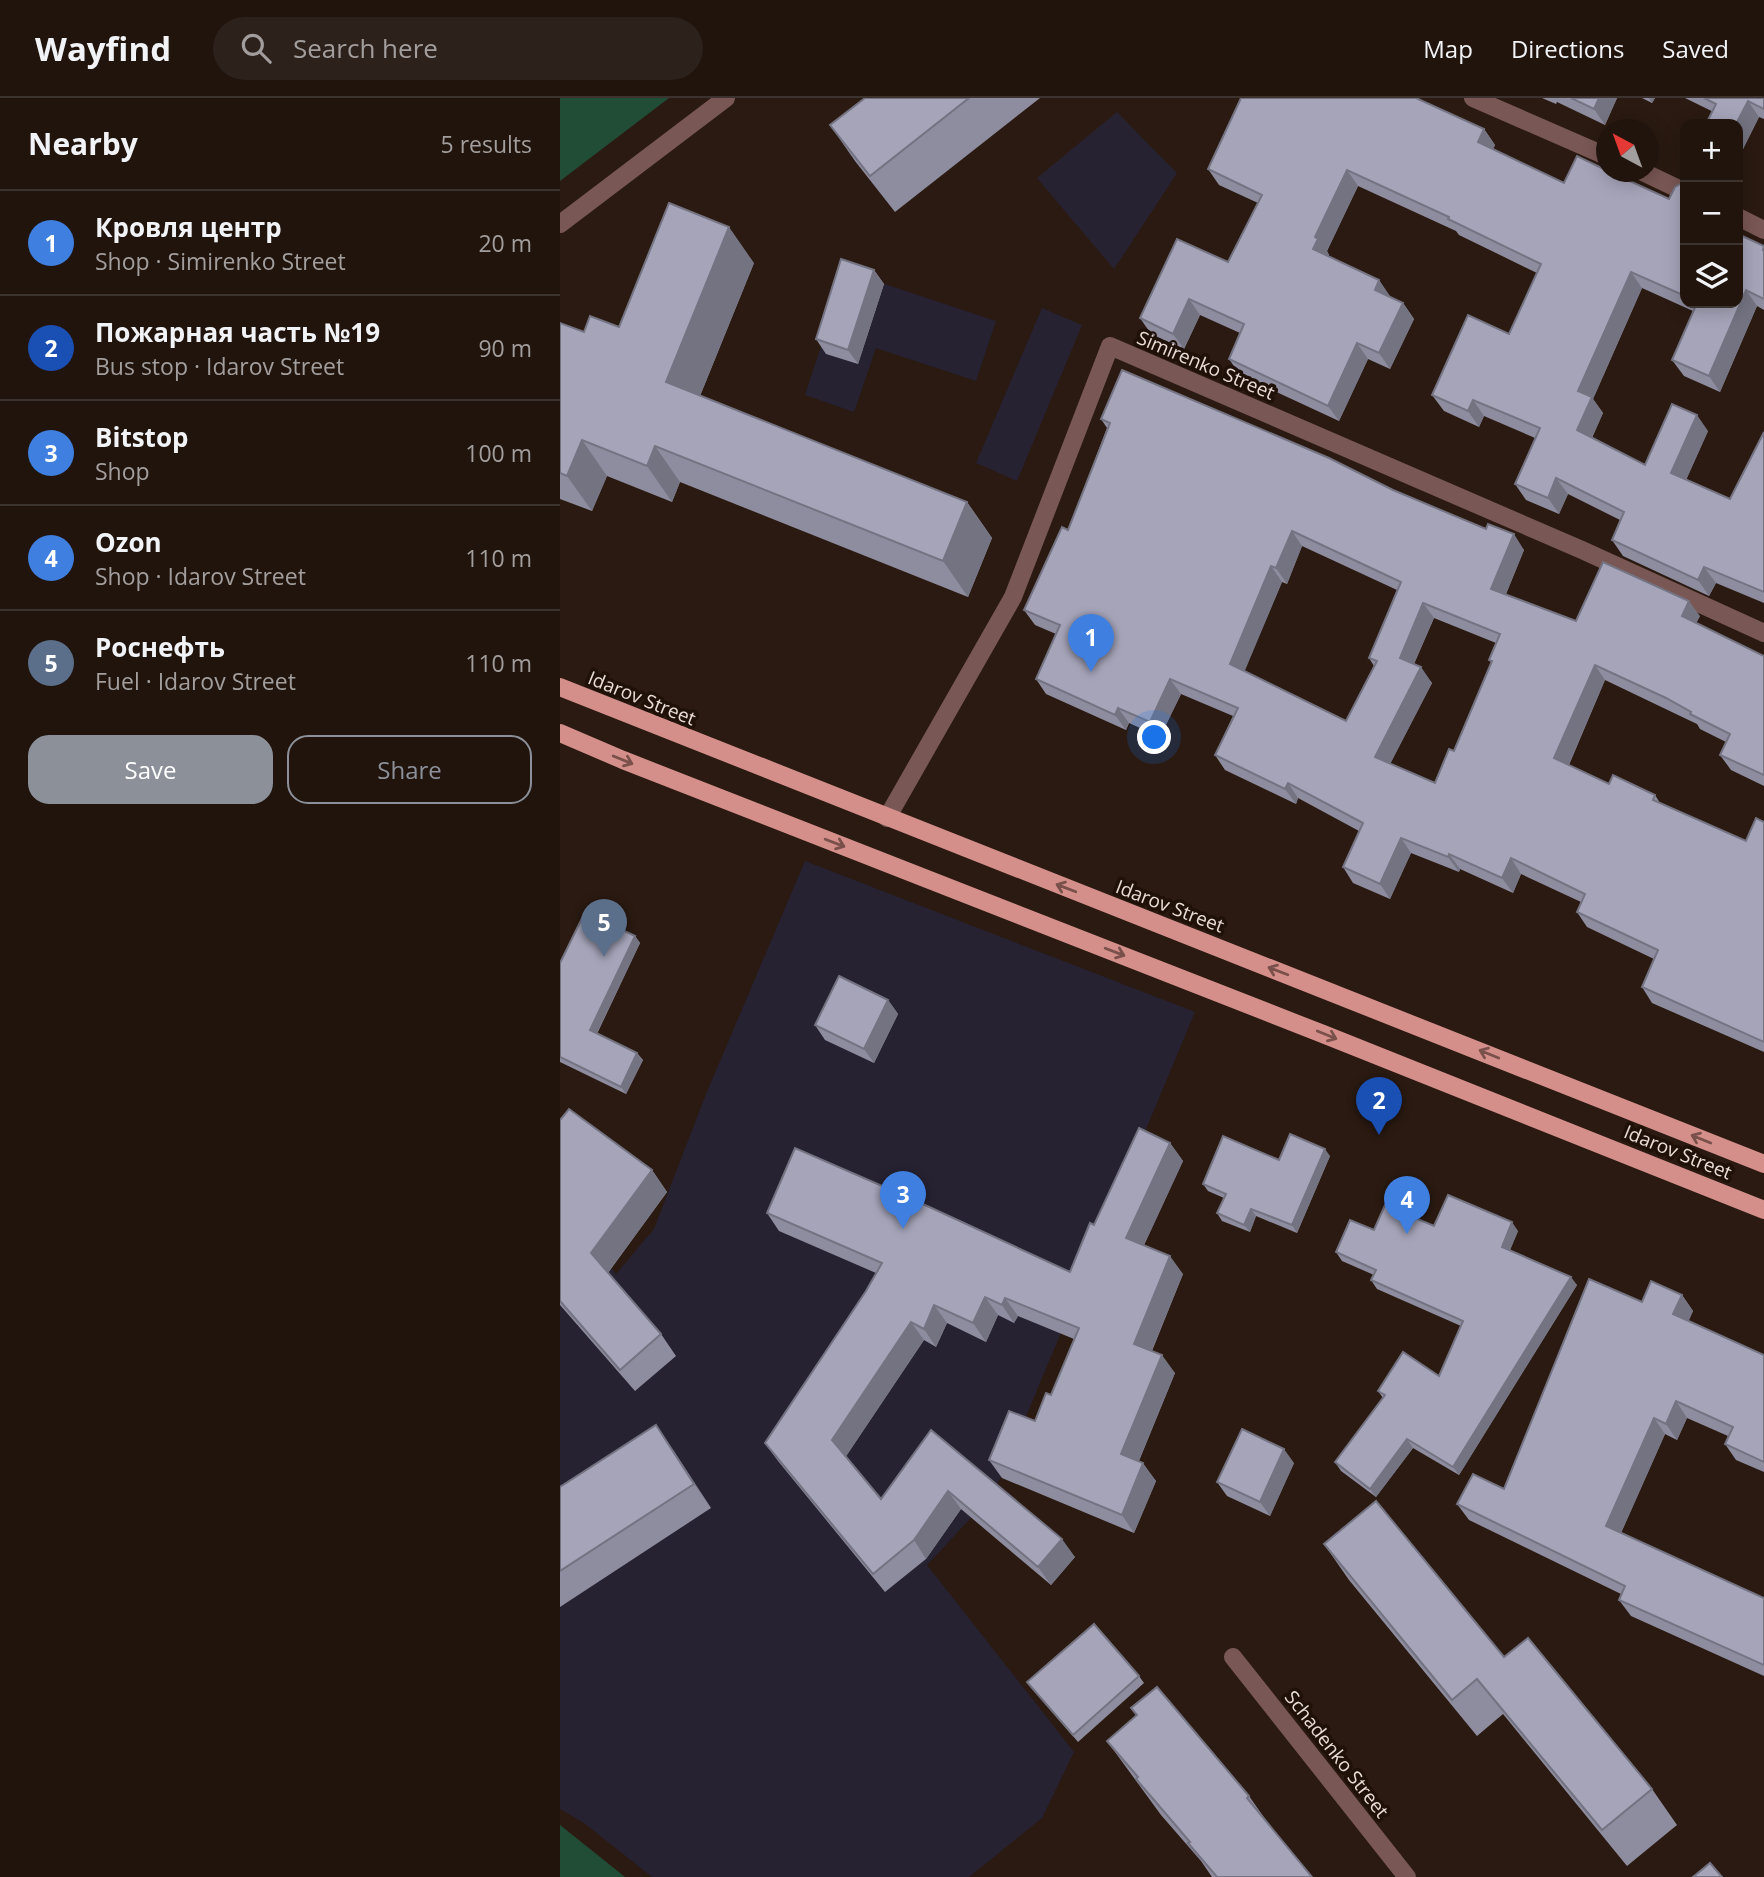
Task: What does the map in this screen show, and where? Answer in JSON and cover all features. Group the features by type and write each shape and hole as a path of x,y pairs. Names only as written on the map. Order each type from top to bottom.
{"main road":[{"name":"Idarov Street","path":"560,687 1764,1164"},
{"name":"Idarov Street","path":"560,733 1764,1209"}],"street":[{"path":"560,224 726,98"},
{"path":"1472,98 1596,152"},
{"path":"1659,180 1680,190"},
{"path":"1743,220 1764,230"},
{"name":"Simirenko Street","path":"887,818 1013,597 1110,346 1569,544 1764,633"},
{"name":"Schadenko Street","path":"1233,1657 1407,1877"}],"shaded area":[{"path":"1117,112 1177,173 1114,269 1037,178"},
{"path":"846,271 996,321 976,381 876,348 854,412 805,395"},
{"path":"1042,308 1082,325 1017,481 976,463"},
{"path":"805,861 1195,1012 994,1493 927,1565 1074,1752 1042,1818 969,1877 652,1877 584,1823 560,1809 560,1202 616,1274 654,1229 706,1094"}],"green space":[{"path":"560,98 669,98 560,181"},
{"path":"560,1825 625,1877 560,1877"}],"building":[{"path":"865,98 969,98 870,176 830,125"},
{"path":"1241,98 1416,98 1484,129 1478,142 1564,183 1577,156 1596,165 1596,182 1632,182 1669,199 1675,187 1680,184 1680,294 1631,272 1578,391 1592,397 1577,430 1645,465 1672,404 1697,415 1671,473 1730,499 1764,432 1764,592 1704,567 1698,580 1612,540 1624,512 1556,478 1548,498 1515,484 1540,428 1473,400 1468,411 1432,395 1468,315 1509,334 1541,264 1448,219 1449,217 1347,170 1315,237 1318,239 1313,249 1379,280 1375,290 1403,303 1379,353 1357,343 1328,406 1229,359 1244,324 1189,299 1173,334 1140,318 1177,239 1228,262 1262,195 1208,169"},
{"path":"1571,98 1599,98 1594,109"},
{"path":"1704,98 1764,98 1764,109 1748,101 1739,119 1708,119 1716,104"},
{"path":"669,203 729,227 666,382 967,502 943,561 655,446 647,466 582,440 567,476 560,473 560,323 584,332 590,316 619,327"},
{"path":"1743,236 1764,246 1764,299 1746,290 1743,297"},
{"path":"841,259 874,270 848,350 816,339"},
{"path":"1695,308 1738,308 1709,376 1672,360"},
{"path":"1122,370 1329,458 1393,490 1486,529 1488,524 1514,534 1491,589 1576,621 1603,562 1689,601 1682,616 1764,656 1764,775 1720,755 1730,734 1690,714 1691,712 1666,698 1595,665 1554,758 1609,784 1613,775 1655,795 1653,800 1746,841 1756,818 1764,822 1764,1042 1642,987 1658,950 1577,912 1585,894 1511,858 1502,878 1449,854 1448,857 1401,838 1380,884 1343,867 1363,823 1288,783 1285,789 1215,755 1238,708 1170,679 1150,722 1118,708 1115,715 1036,679 1060,625 1024,610 1062,527 1068,530 1110,423 1101,419","holes":["1292,531 1401,582 1369,658 1377,661 1346,721 1230,664 1271,566 1276,568","1423,603 1500,634 1489,660 1492,661 1454,751 1449,749 1435,783 1375,757 1421,667 1400,658"]},
{"path":"585,912 635,936 590,1030 637,1053 621,1087 560,1057 560,963"},
{"path":"839,976 888,1000 864,1049 815,1025"},
{"path":"569,1109 652,1170 591,1253 661,1334 620,1370 560,1301 560,1120"},
{"path":"1139,1128 1170,1143 1126,1238 1170,1256 1134,1344 1162,1355 1121,1454 1143,1463 1122,1515 989,1460 1009,1411 1035,1421 1046,1393 1051,1395 1079,1328 1005,1298 1002,1305 985,1297 973,1323 934,1305 924,1329 911,1322 832,1440 881,1499 931,1430 1062,1539 1038,1567 948,1491 914,1540 873,1574 765,1443 882,1263 767,1213 795,1148 1070,1272 1090,1223 1094,1225"},
{"path":"1290,1134 1325,1149 1292,1225 1251,1209 1244,1225 1217,1213 1226,1194 1203,1184 1223,1136 1279,1160"},
{"path":"1448,1195 1512,1222 1502,1247 1571,1277 1453,1467 1407,1439 1370,1489 1335,1462 1385,1395 1378,1391 1403,1352 1439,1376 1463,1321 1371,1280 1376,1270 1336,1252 1350,1220 1374,1230 1385,1205 1434,1226"},
{"path":"1589,1279 1642,1302 1651,1281 1682,1295 1673,1314 1764,1355 1764,1462 1725,1444 1733,1427 1676,1401 1666,1424 1654,1418 1606,1526 1764,1598 1764,1665 1619,1600 1625,1586 1457,1504 1473,1474 1504,1489"},
{"path":"656,1425 694,1484 560,1571 560,1487"},
{"path":"1242,1429 1284,1449 1260,1502 1217,1482"},
{"path":"1376,1501 1504,1657 1528,1638 1652,1789 1602,1830 1477,1679 1452,1700 1324,1544"},
{"path":"1094,1624 1139,1676 1073,1735 1027,1682"},
{"path":"1157,1687 1249,1796 1247,1798 1312,1877 1217,1877 1188,1843 1190,1842 1107,1741 1137,1715 1131,1708"},
{"path":"1710,1863 1722,1877 1693,1877"}],"place":[{"name":"Кровля центр","path":"1091,672"},
{"name":"Роснефть","path":"604,957"},
{"name":"Пожарная часть №19","path":"1379,1135"},
{"name":"Bitstop","path":"903,1229"},
{"name":"Ozon","path":"1407,1234"}]}
